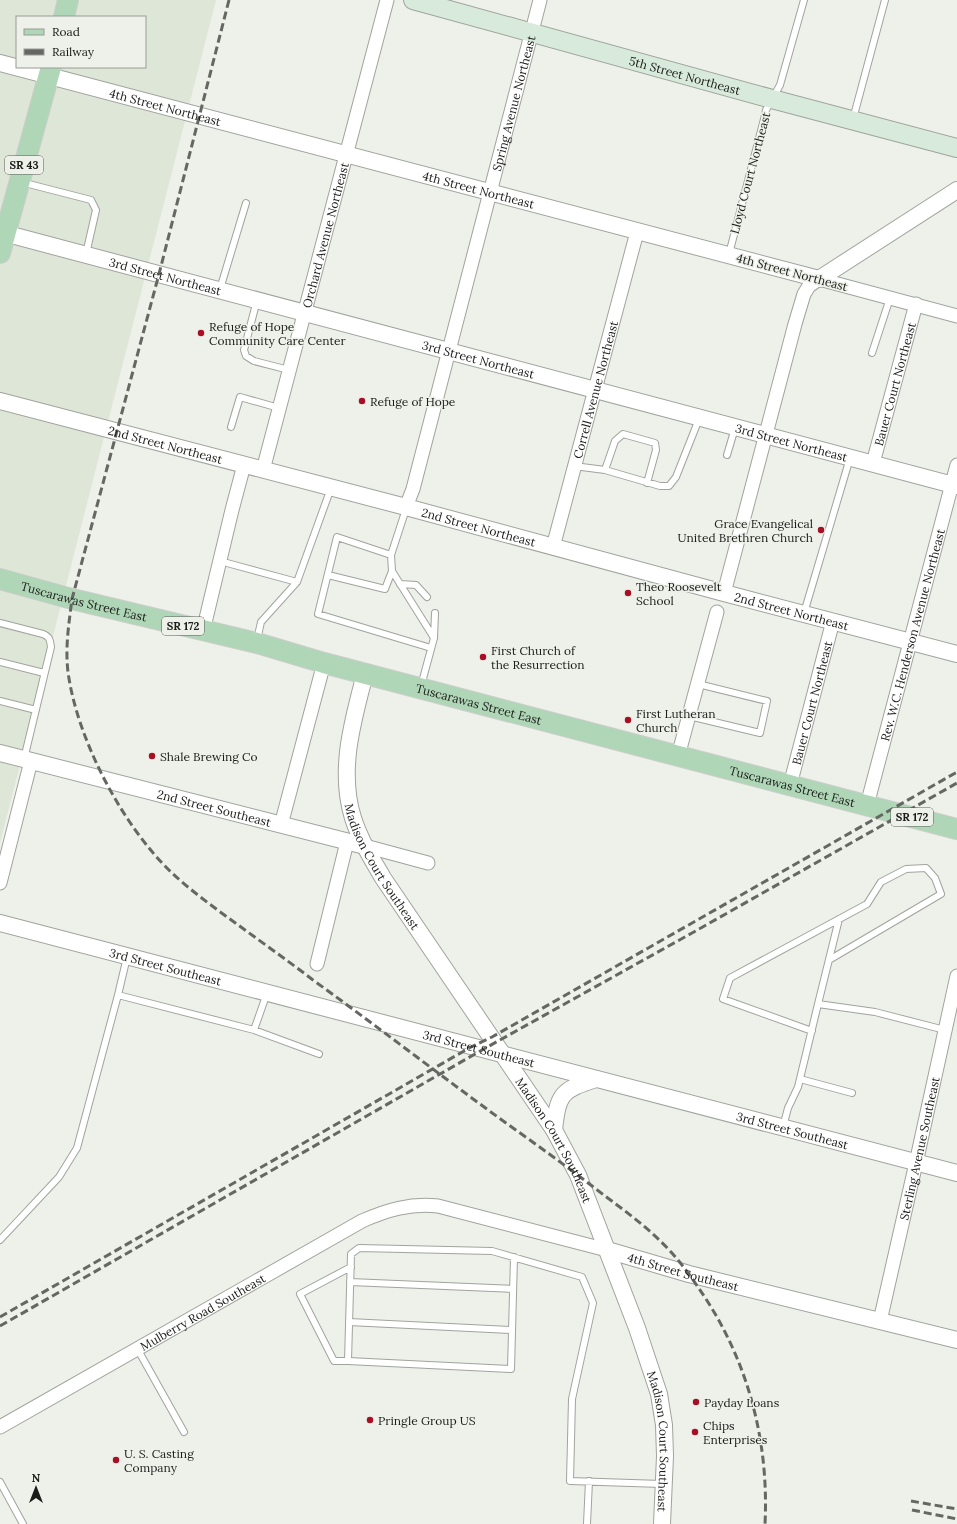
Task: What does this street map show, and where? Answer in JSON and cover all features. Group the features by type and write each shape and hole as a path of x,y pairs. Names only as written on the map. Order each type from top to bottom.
{"main road":[{"path":"64,16 68,0"},
{"name":"5th Street Northeast","path":"413,0 772,99 957,148"},
{"name":"SR 43","path":"0,254 3,233 20,181 49,71"},
{"name":"Tuscarawas Street East","path":"0,579 203,631 257,643 324,664 957,829"}],"street":[{"name":"Orchard Avenue Northeast","path":"263,470 388,0"},
{"name":"Spring Avenue Northeast","path":"406,507 413,489 450,351 540,0"},
{"name":"4th Street Northeast","path":"0,63 16,66"},
{"name":"4th Street Northeast","path":"31,68 49,71 346,155 957,316"},
{"path":"724,593 804,294 809,286 819,279 957,190"},
{"name":"Correll Avenue Northeast","path":"553,547 637,232"},
{"name":"3rd Street Northeast","path":"3,233 954,485"},
{"name":"Bauer Court Northeast","path":"874,463 916,304"},
{"name":"2nd Street Northeast","path":"0,401 406,507 957,654"},
{"path":"203,631 244,465"},
{"name":"Rev. W.C. Henderson Avenue Northeast","path":"866,805 954,485 957,465"},
{"path":"678,756 717,612"},
{"name":"Bauer Court Northeast","path":"790,785 833,621"},
{"path":"281,825 324,664"},
{"name":"Madison Court Southeast","path":"365,674 350,737 347,777 353,817 365,846 383,878 554,1130 578,1175 637,1328 659,1394 664,1425 662,1524"},
{"name":"2nd Street Southeast","path":"0,753 428,863"},
{"path":"0,883 27,760"},
{"path":"317,964 347,842"},
{"name":"3rd Street Southeast","path":"0,923 957,1173"},
{"name":"Sterling Avenue Southeast","path":"880,1322 945,1030 954,999 957,976"},
{"path":"554,1130 557,1108 563,1095 573,1087 596,1079"},
{"name":"4th Street Southeast","path":"409,1206 438,1206 607,1250 689,1274 957,1340"},
{"name":"Mulberry Road Southeast","path":"0,1427 138,1350 362,1221 385,1212 409,1206"}],"lane":[{"name":"Lloyd Court Northeast","path":"729,256 764,119 772,99 780,85 804,0"},
{"path":"853,120 885,0"},
{"path":"20,181 91,200 96,210 86,255"},
{"path":"219,290 246,203"},
{"path":"872,353 890,298"},
{"path":"257,300 244,350 246,356 254,361 289,370"},
{"path":"231,427 240,397 279,408"},
{"path":"574,466 605,470 647,483 660,486 669,486 676,477 700,417"},
{"path":"727,455 736,427"},
{"path":"605,470 615,441 622,434 655,443 656,450 647,483"},
{"path":"804,613 850,457"},
{"path":"257,643 261,622 298,582 331,488"},
{"path":"328,574 385,589 392,571 391,555 406,507"},
{"path":"391,555 337,538 318,614 431,648"},
{"path":"227,563 298,582"},
{"path":"392,571 434,638"},
{"path":"400,584 416,585 427,597"},
{"path":"420,688 434,638 436,613"},
{"path":"0,623 48,636 50,640 51,647 36,710 27,760"},
{"path":"0,662 44,673"},
{"path":"689,716 760,733 768,701 698,684"},
{"path":"0,701 36,710"},
{"path":"812,1031 723,999 730,978 867,904 881,882 906,869 926,868 935,878 941,894 829,960"},
{"path":"782,1128 800,1080 838,919"},
{"path":"0,1240 59,1177 78,1148 128,957"},
{"path":"254,1030 267,993"},
{"path":"118,995 254,1030 319,1054"},
{"path":"818,1004 874,1012 945,1030"},
{"path":"800,1080 852,1093"},
{"path":"348,1361 351,1254 359,1248 492,1251 582,1277 593,1303 572,1400 570,1481 664,1484"},
{"path":"351,1267 300,1294 334,1361 511,1369 514,1257"},
{"path":"350,1282 513,1289"},
{"path":"349,1322 512,1330"},
{"path":"138,1350 184,1432"},
{"path":"587,1524 589,1481"},
{"path":"0,1482 23,1524"}],"shaded area":[{"path":"0,0 216,0 0,843"}],"railway":[{"path":"229,0 159,274 72,599 67,663 73,698 81,725 104,780 119,806 153,853 178,879 193,892 622,1209 655,1236 675,1257 700,1290 720,1322 744,1377 753,1405 759,1434 763,1464 765,1524"},
{"path":"0,1317 471,1047 492,1037 957,772"},
{"path":"0,1326 482,1050 957,783"},
{"path":"911,1501 957,1509"},
{"path":"912,1510 957,1519"}],"place":[{"name":"Refuge of Hope Community Care Center","path":"201,333"},
{"name":"Refuge of Hope","path":"362,401"},
{"name":"Grace Evangelical United Brethren Church","path":"821,530"},
{"name":"Theo Roosevelt School","path":"628,593"},
{"name":"First Church of the Resurrection","path":"483,657"},
{"name":"First Lutheran Church","path":"628,720"},
{"name":"Shale Brewing Co","path":"152,756"},
{"name":"Payday Loans","path":"696,1402"},
{"name":"Pringle Group US","path":"370,1420"},
{"name":"Chips Enterprises","path":"695,1432"},
{"name":"U. S. Casting Company","path":"116,1460"}]}
